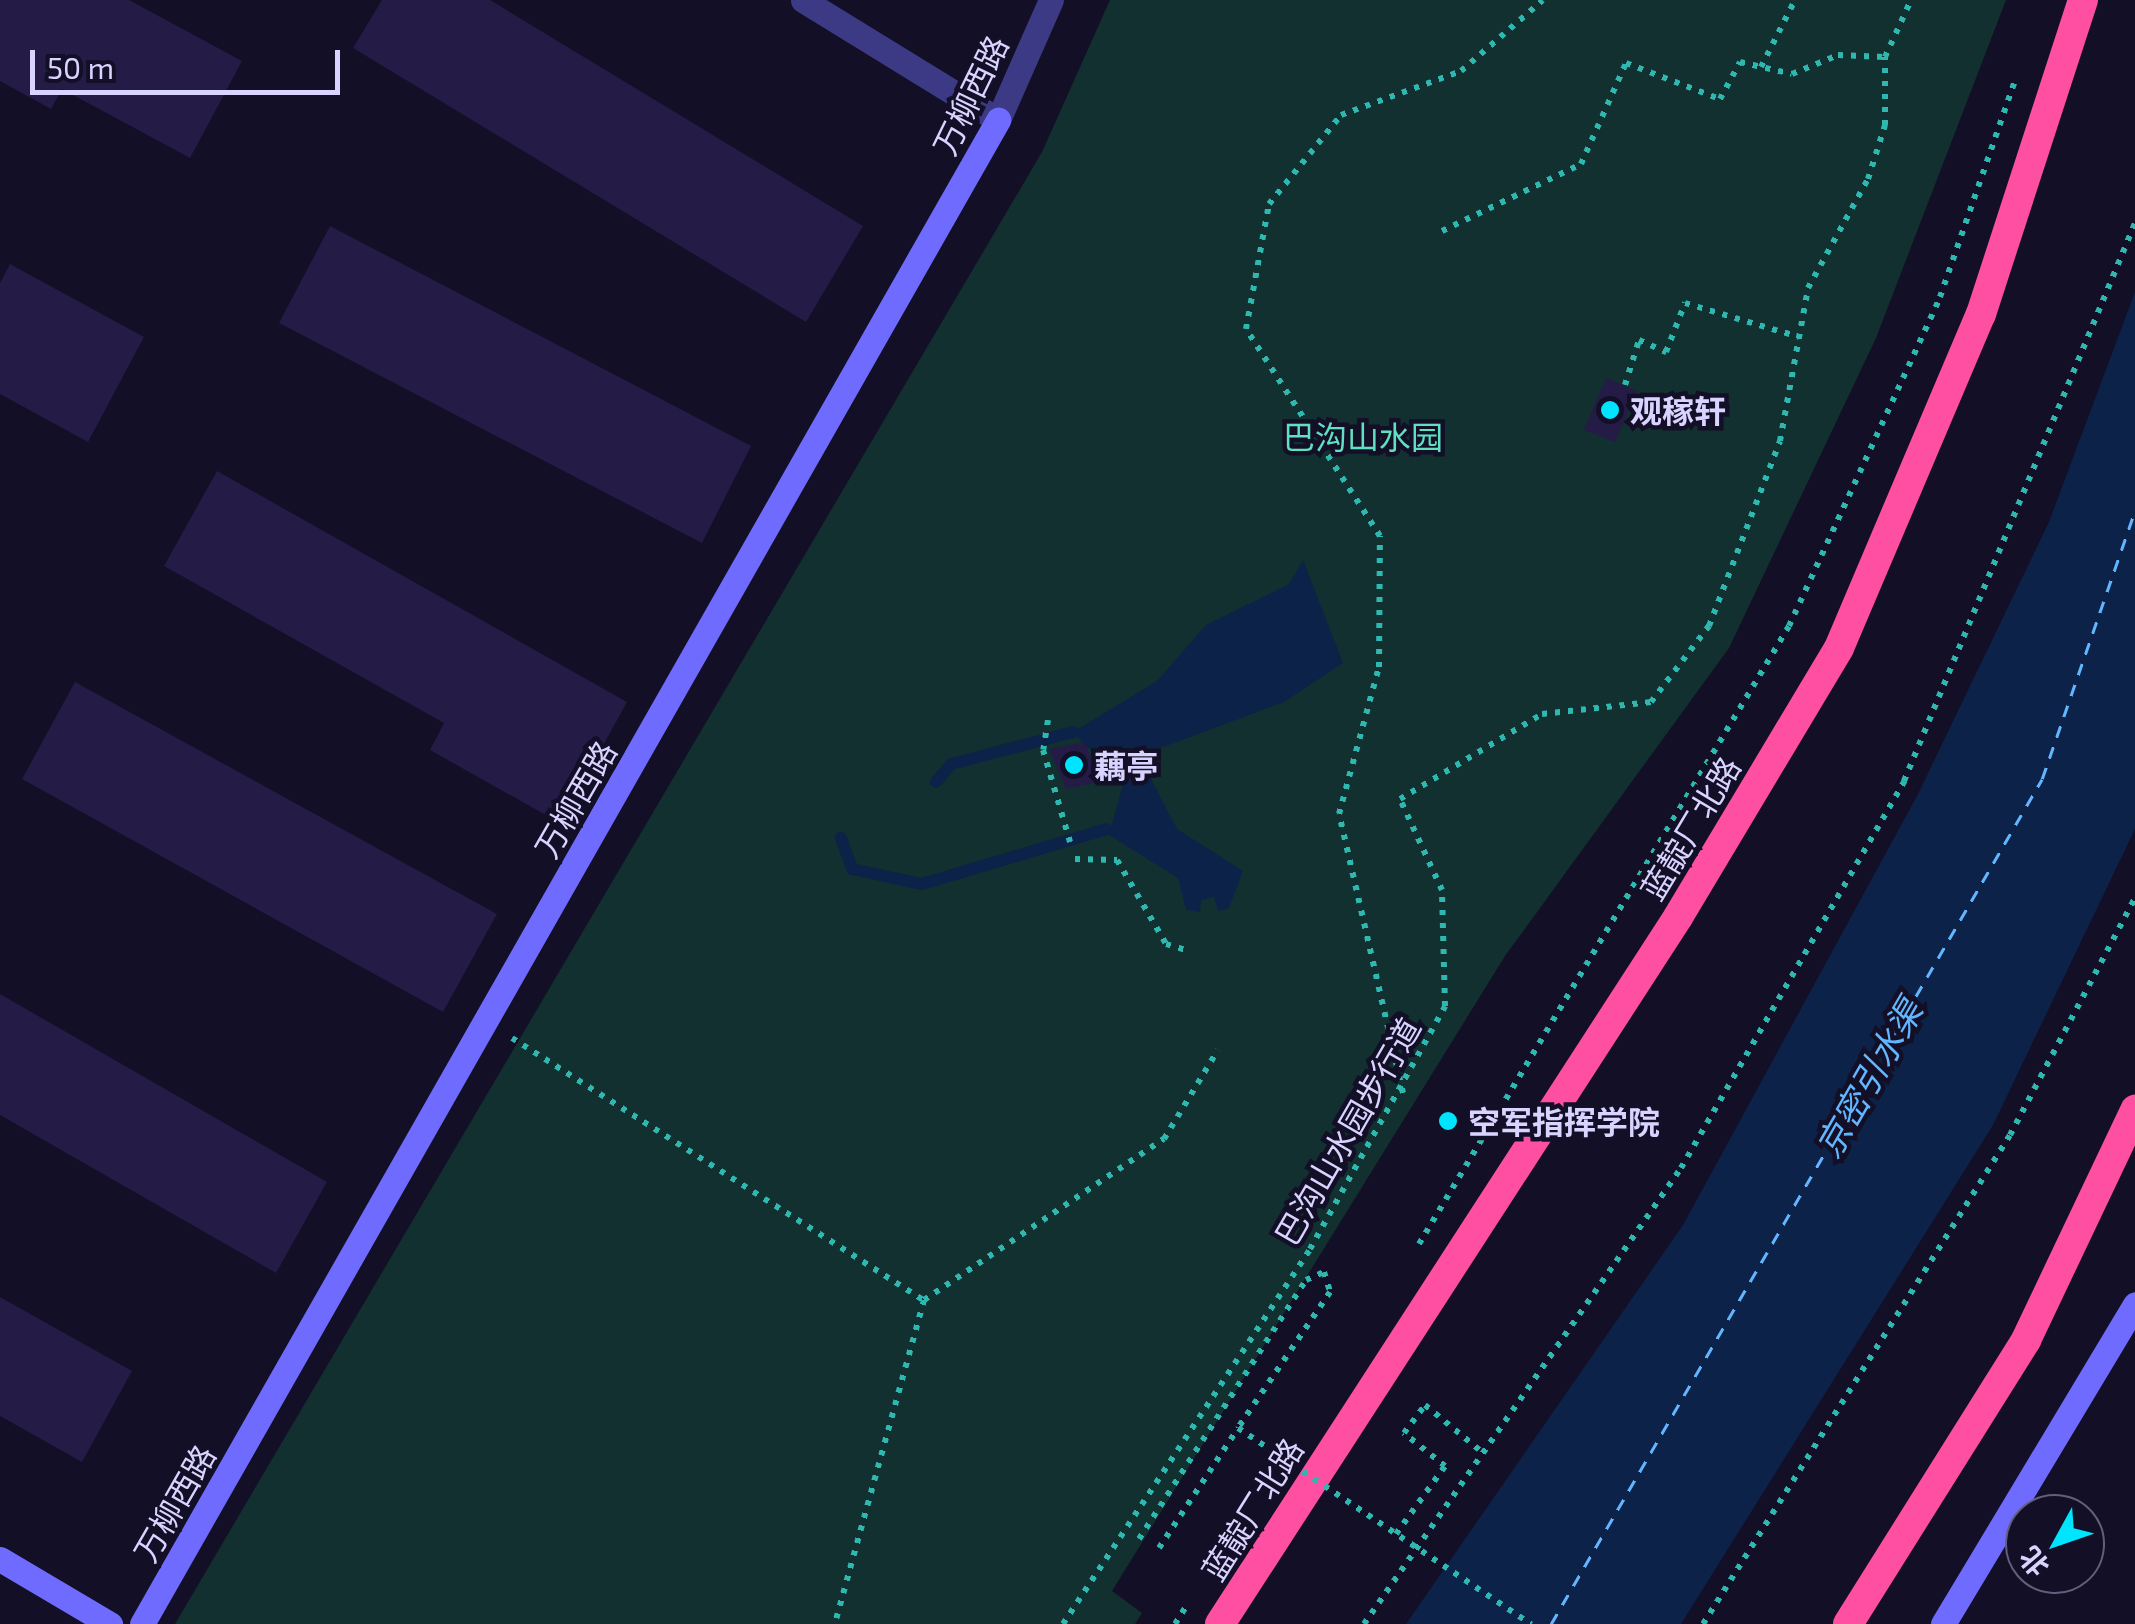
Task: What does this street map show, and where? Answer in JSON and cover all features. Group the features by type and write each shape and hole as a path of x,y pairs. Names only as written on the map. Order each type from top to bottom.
{"highway":[{"name":"蓝靛厂北路","path":"1220,1624 1678,917 1839,648 1980,314 2084,0"},
{"path":"1848,1624 2026,1340 2135,1110"}],"street":[{"path":"803,0 998,120"},
{"name":"万柳西路","path":"142,1624 998,120 1051,0"},
{"path":"1944,1624 2135,1304"},
{"path":"0,1559 110,1624"}],"path":[{"path":"1403,1094 1339,814 1379,667 1380,536 1246,328 1269,204 1341,114 1460,71 1543,0"},
{"path":"1760,66 1795,0"},
{"name":"巴沟山水园步行道","path":"1063,1624 1403,1094 1446,1006 1442,890 1400,800 1542,714 1651,702 1709,626 1780,441 1808,288 1868,179 1884,124 1885,57 1911,0"},
{"path":"1442,232 1581,164 1626,63 1720,99 1740,62 1792,74 1838,55 1885,57"},
{"path":"1500,1108 1789,626 1940,297 2017,74"},
{"path":"1364,1624 1681,1168 1904,782 2135,223"},
{"path":"1625,386 1639,340 1666,352 1685,303 1799,337"},
{"path":"1048,720 1042,750 1070,842"},
{"path":"1075,859 1118,860 1166,944 1186,950"},
{"path":"1703,1624 2010,1135 2135,898"},
{"path":"486,1021 924,1300"},
{"path":"835,1624 924,1300 1164,1139 1218,1050"},
{"path":"1139,1540 1306,1280 1324,1272 1330,1292 1159,1548"},
{"path":"1396,1534 1444,1466 1404,1432 1425,1405 1483,1453"},
{"path":"1238,1428 1531,1624"}],"green space":[{"name":"巴沟山水园","path":"1110,0 2006,0 1876,338 1729,648 1505,956 1112,1591 1142,1613 1135,1624 175,1624 1042,152"}],"water":[{"name":"京密引水渠","path":"2135,292 2135,829 1993,1125 1681,1624 1406,1624 1683,1225 1917,796 2049,522"},
{"path":"1303,560 1343,663 1284,702 1150,752 1152,781 1177,829 1243,871 1229,908 1218,911 1214,897 1201,900 1200,912 1186,910 1178,878 1109,835 1123,784 1073,732 1157,681 1206,625 1289,584"}],"building":[{"path":"0,0 129,0 242,61 190,158 62,89 51,109 0,81"},
{"path":"382,0 490,0 863,226 806,322 353,48"},
{"path":"330,226 751,446 702,543 279,323"},
{"path":"10,264 144,337 88,442 0,394 0,283"},
{"name":"观稼轩","path":"1606,378 1637,391 1615,442 1584,430"},
{"path":"217,471 627,702 560,823 430,750 444,723 164,566"},
{"path":"75,682 497,914 443,1012 22,779"},
{"name":"藕亭","path":"1085,742 1099,782 1066,789 1049,749"},
{"path":"0,994 327,1182 276,1273 0,1115"},
{"path":"0,1297 132,1371 82,1462 0,1416"}],"waterway":[{"path":"936,782 951,764 1073,732"},
{"path":"841,838 852,869 922,884 1106,829"}],"ferry route":[{"path":"1551,1624 2042,779 2135,510"}],"place":[{"name":"观稼轩","path":"1610,410"},
{"name":"藕亭","path":"1074,765"},
{"name":"空军指挥学院","path":"1448,1121"}]}
